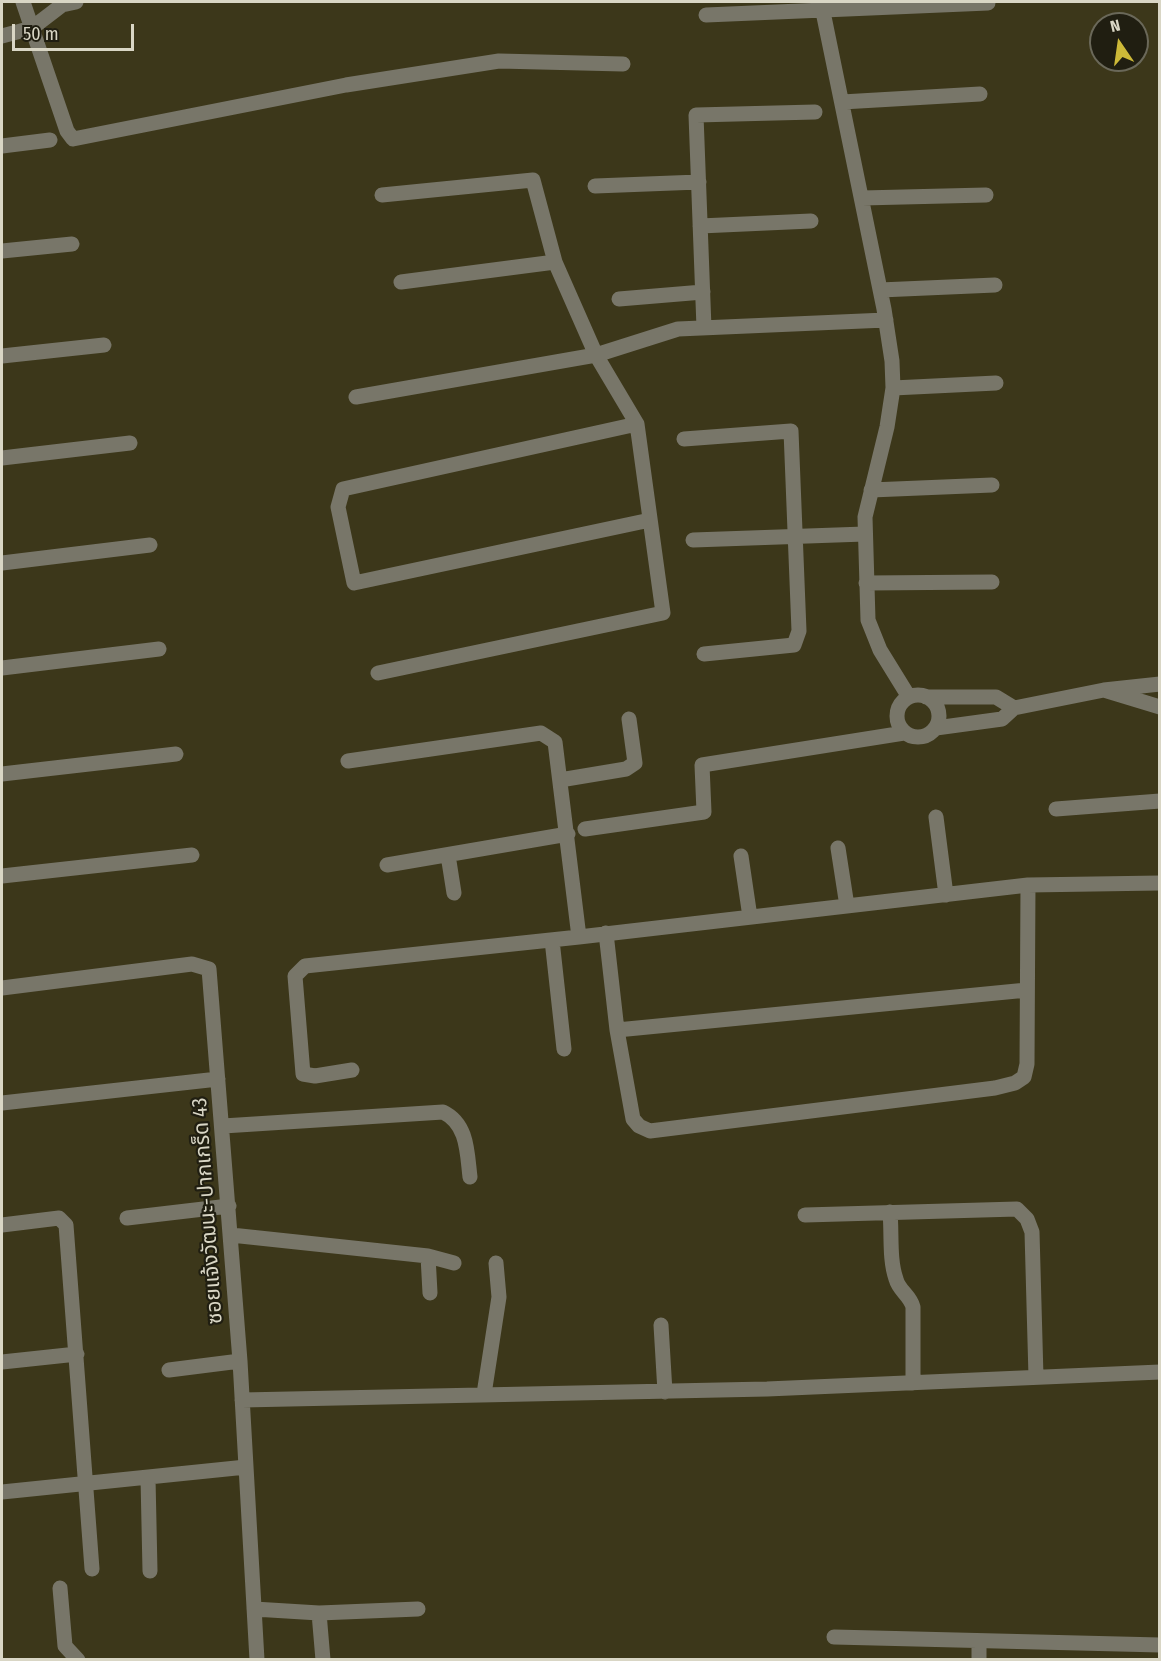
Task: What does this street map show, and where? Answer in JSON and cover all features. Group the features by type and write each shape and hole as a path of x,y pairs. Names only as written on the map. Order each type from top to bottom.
{"street":[{"path":"23,2 67,131 73,139 346,86 499,61 623,64"},
{"path":"2,36 32,28 62,5 76,2"},
{"path":"706,15 822,6 988,3"},
{"path":"822,6 886,320 893,388 887,427 865,518 868,620 880,650 909,697"},
{"path":"842,102 980,94"},
{"path":"704,328 696,115 814,112"},
{"path":"2,146 50,140"},
{"path":"378,673 663,614 637,424 596,355 555,262 533,180 382,195"},
{"path":"594,186 699,182"},
{"path":"862,198 986,195"},
{"path":"700,226 811,221"},
{"path":"2,251 72,244"},
{"path":"401,282 555,262"},
{"path":"880,290 995,285"},
{"path":"619,299 703,292"},
{"path":"356,397 596,355 678,329 886,320"},
{"path":"2,356 104,345"},
{"path":"893,388 996,383"},
{"path":"637,424 343,489 338,507 354,583 650,520"},
{"path":"684,439 791,431 799,631 794,645 704,654"},
{"path":"2,458 130,443"},
{"path":"871,490 992,485"},
{"path":"693,540 865,534"},
{"path":"2,563 150,545"},
{"path":"866,583 992,582"},
{"path":"2,668 159,650"},
{"path":"585,829 704,812 702,765 904,733 918,738 936,728 1002,719 1014,708 1104,690 1160,684"},
{"path":"1104,690 1160,706"},
{"path":"904,733 897,720 897,713 899,706 909,697 996,697 1014,708"},
{"path":"926,697 938,707 939,721 936,728"},
{"path":"560,780 626,769 635,763 628,719"},
{"path":"348,761 541,733 555,742 579,938"},
{"path":"2,774 176,754"},
{"path":"1056,809 1160,801"},
{"path":"936,817 946,895"},
{"path":"387,866 568,834"},
{"path":"838,848 847,906"},
{"path":"2,876 192,855"},
{"path":"448,855 454,893"},
{"path":"741,856 750,917"},
{"path":"352,1070 315,1076 303,1074 295,976 305,966 579,938 606,933 1028,885 1160,883"},
{"path":"606,933 617,1030 633,1119 639,1126 650,1131 1015,1083 1024,1077 1027,1064 1028,885"},
{"path":"552,940 564,1049"},
{"name":"ซอยแจ้งวัฒนะ-ปากเกร็ด 43","path":"2,988 192,964 210,969 240,1361 257,1659"},
{"path":"617,1030 1027,990"},
{"path":"2,1103 218,1079"},
{"path":"223,1126 443,1112 455,1118 464,1136 471,1177"},
{"path":"127,1218 229,1206"},
{"path":"805,1215 1010,1207 1017,1209 1027,1219 1032,1232 1036,1377"},
{"path":"890,1212 893,1270 898,1286 909,1296 913,1307 913,1383"},
{"path":"2,1225 59,1218 66,1225 92,1569"},
{"path":"231,1235 428,1257 454,1263"},
{"path":"428,1257 430,1293"},
{"path":"484,1394 499,1297 495,1263"},
{"path":"661,1325 665,1392"},
{"path":"2,1362 77,1354"},
{"path":"169,1370 240,1361"},
{"path":"242,1400 665,1392 1160,1372"},
{"path":"2,1492 246,1467"},
{"path":"148,1478 150,1571"},
{"path":"60,1588 65,1646 78,1659"},
{"path":"254,1609 319,1613 418,1610"},
{"path":"319,1613 323,1659"},
{"path":"834,1637 1160,1645"},
{"path":"979,1641 979,1659"}]}
